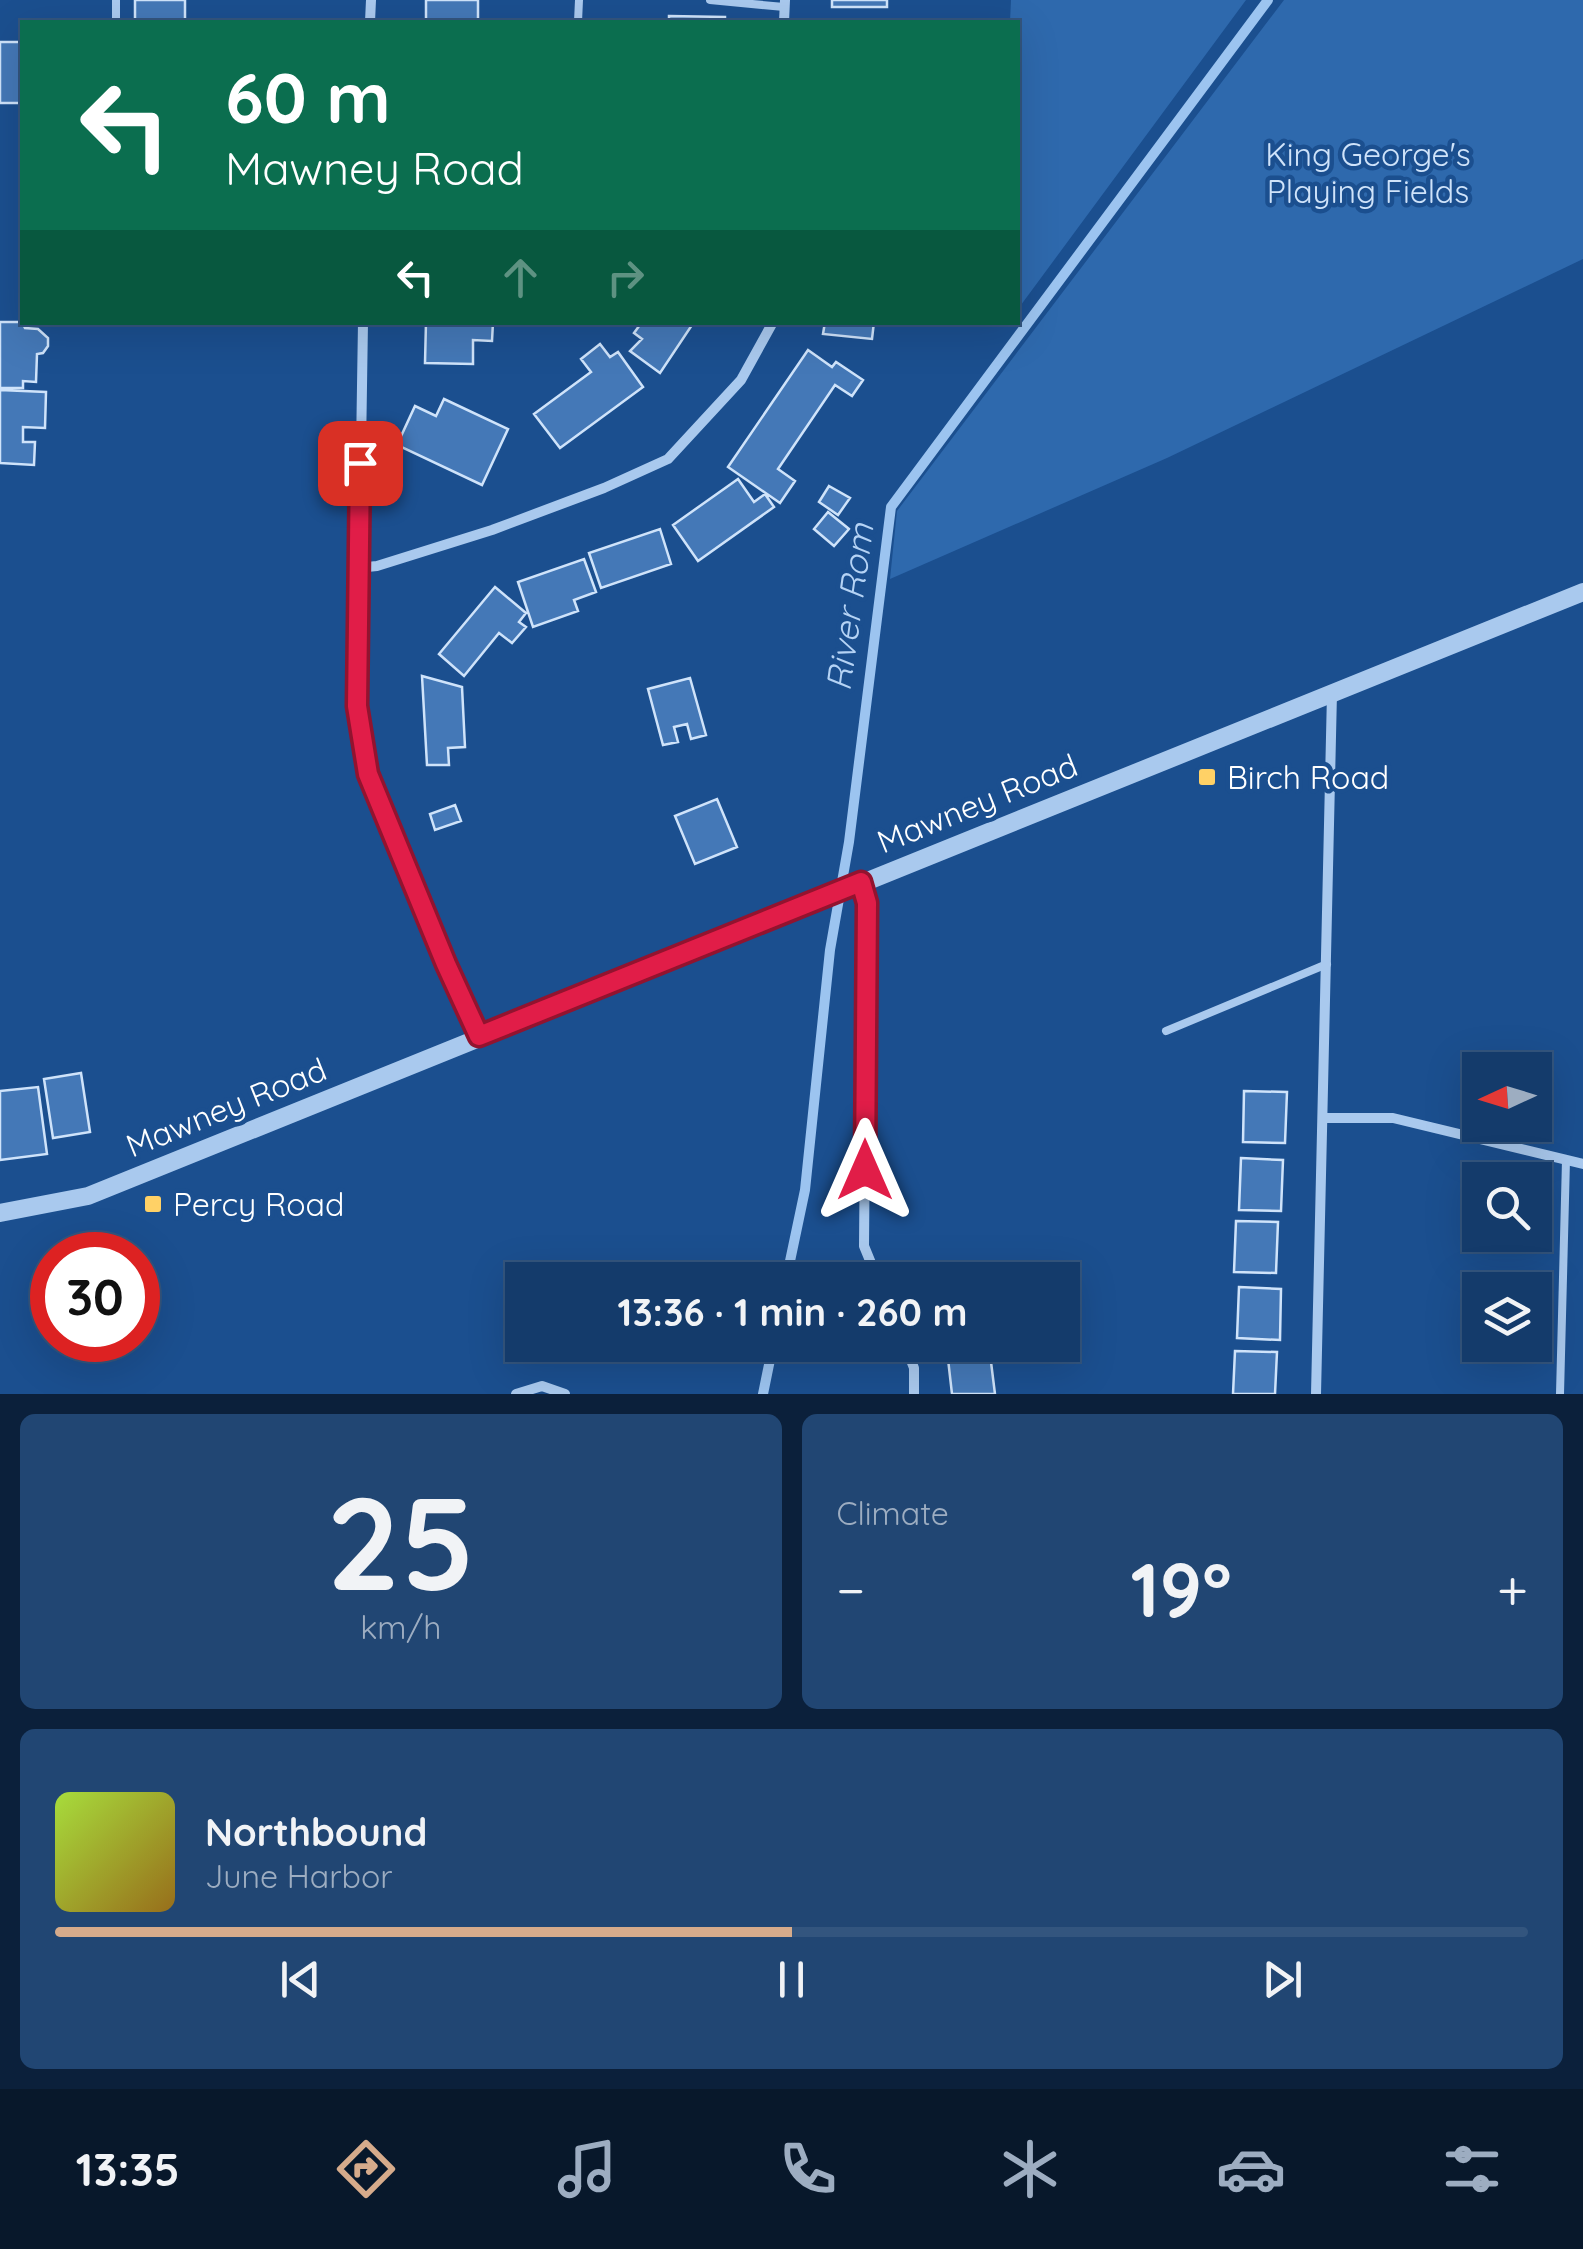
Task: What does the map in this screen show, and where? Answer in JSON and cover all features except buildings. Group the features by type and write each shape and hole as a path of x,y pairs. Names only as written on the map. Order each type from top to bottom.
{"street":[{"path":"363,325 357,706 368,774 479,1036"},
{"path":"358,568 377,566 492,530 668,459 741,380 771,325"},
{"name":"Mawney Road","path":"0,1213 88,1196 1583,592"},
{"path":"1316,1394 1332,693"},
{"path":"854,885 867,903 864,1246 871,1262"},
{"path":"1324,1118 1393,1118 1583,1164"},
{"path":"912,1362 914,1394"},
{"path":"516,1394 542,1386 565,1394"}],"lane":[{"path":"710,0 784,4"},
{"path":"1166,1031 1327,964"},
{"path":"1560,1394 1566,1160"}],"green space":[{"path":"1011,0 1246,0 1020,306 1020,20 1010,20"},
{"name":"King George's Playing Fields","path":"1284,0 1583,0 1583,259 1167,458 890,579 897,511"}],"waterway":[{"name":"River Rom","path":"790,1262 805,1190 830,950 849,842 891,507 1268,0"},
{"name":"River Rom","path":"763,1394 770,1362"}],"place":[{"name":"Birch Road","path":"1207,777"},
{"name":"Percy Road","path":"153,1204"}],"route":[{"path":"360,463 357,706 368,774 479,1036 861,882 867,903 865,1170"}]}
